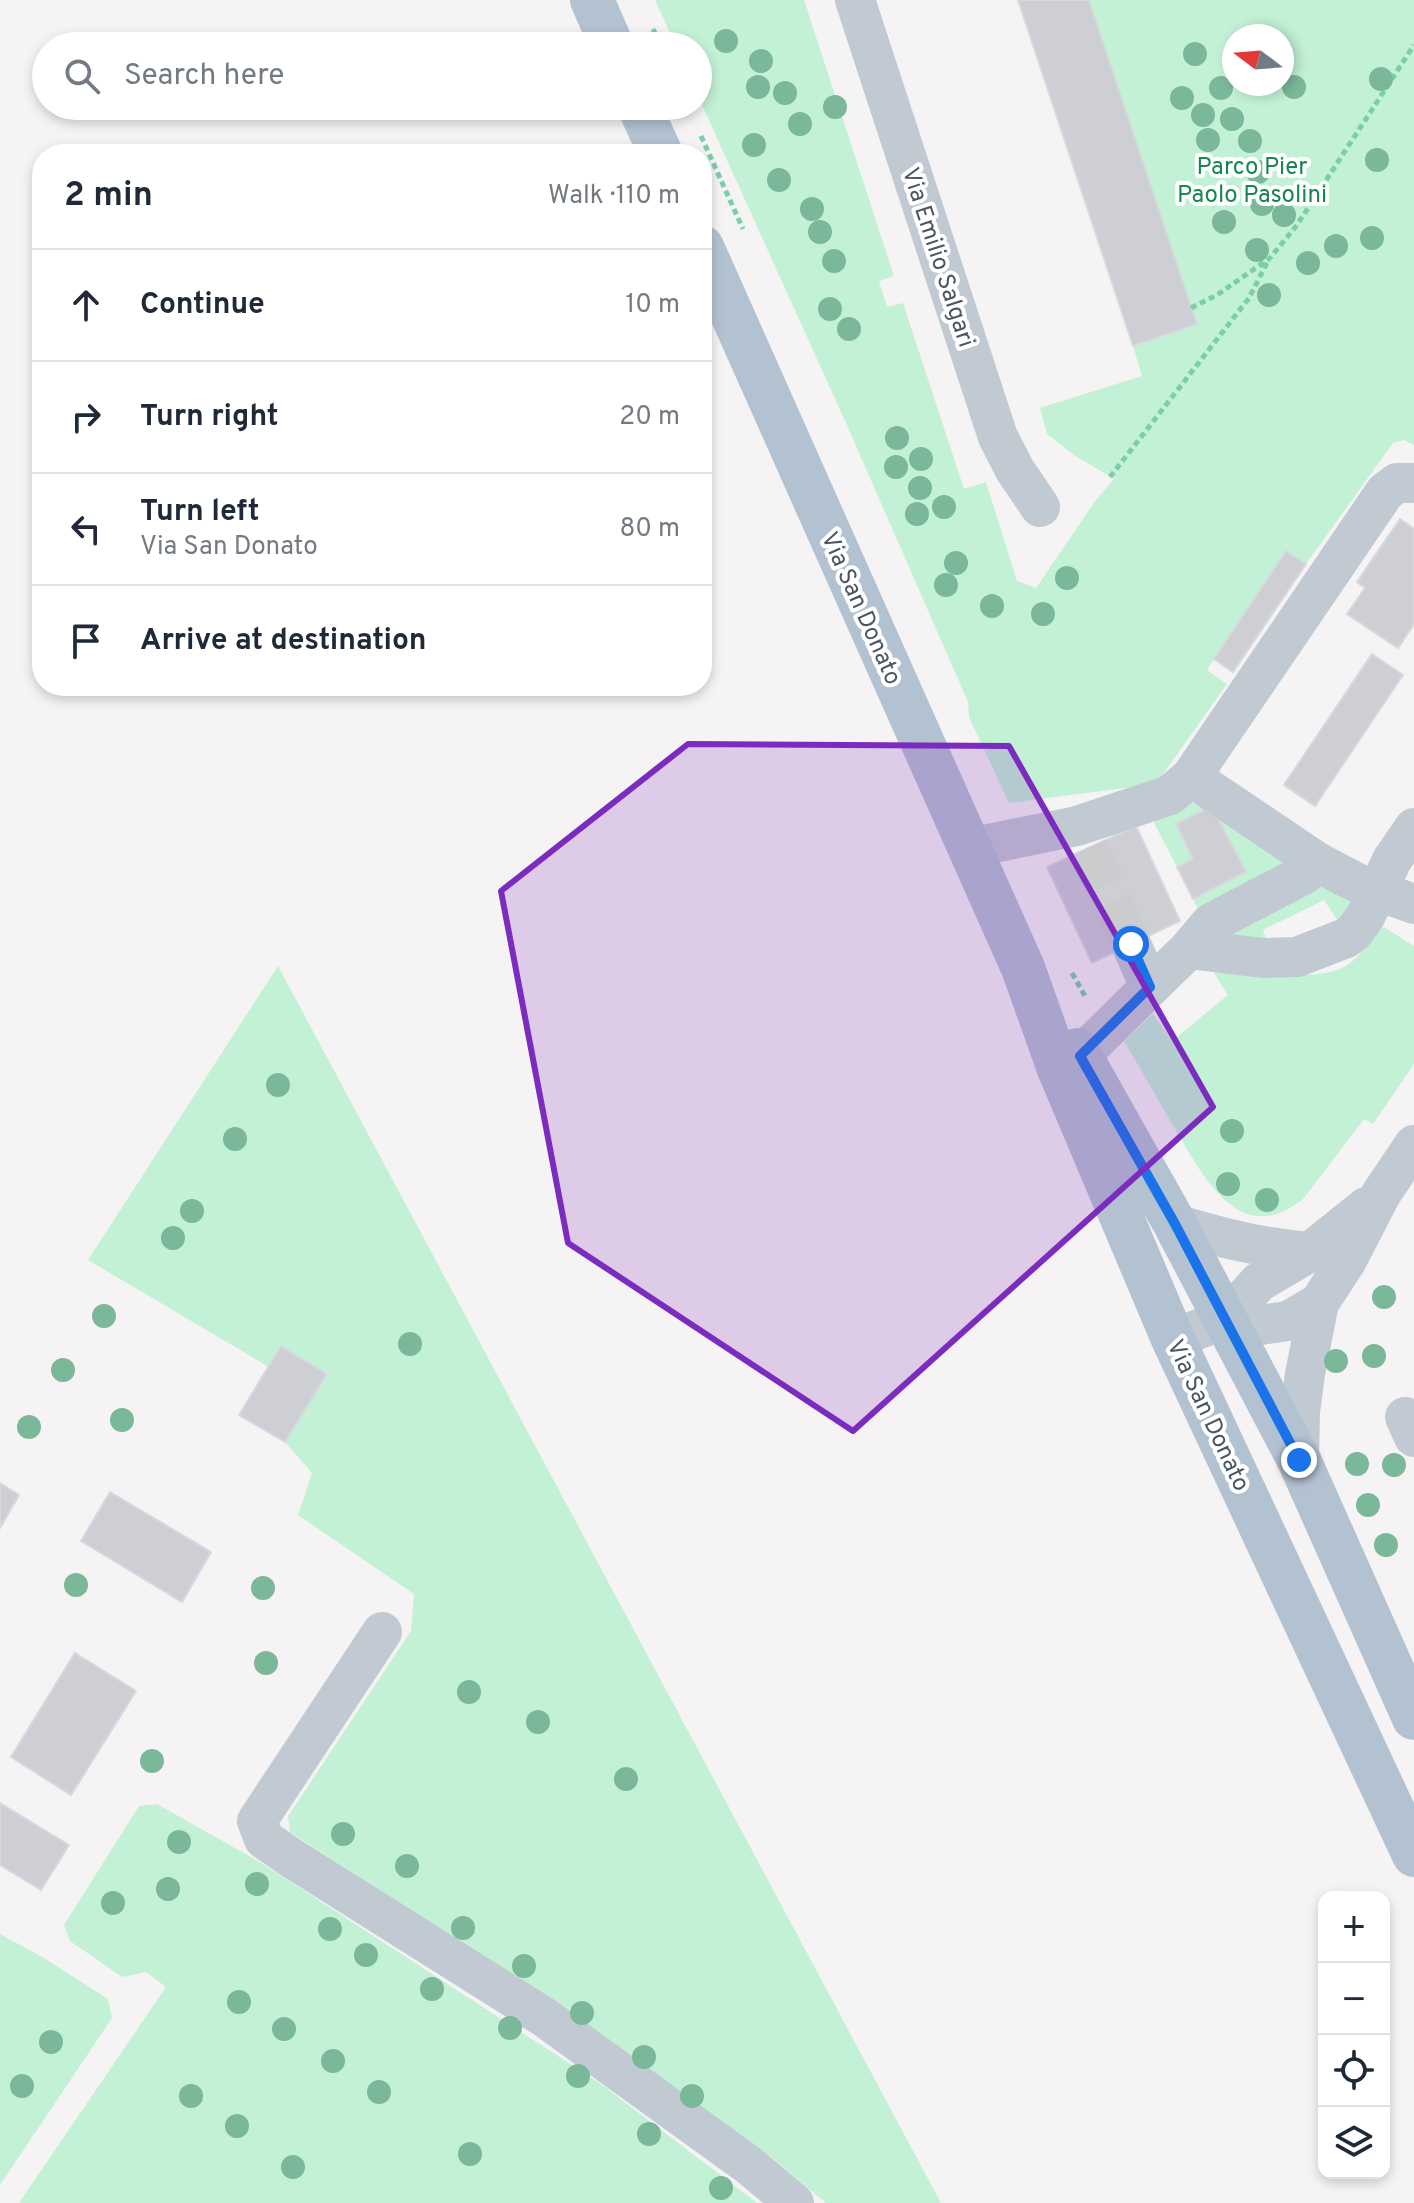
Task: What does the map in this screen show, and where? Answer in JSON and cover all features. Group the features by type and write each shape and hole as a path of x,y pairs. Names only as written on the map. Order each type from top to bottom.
{"main road":[{"path":"592,0 606,32"},
{"path":"645,120 656,144"},
{"name":"Via San Donato","path":"712,270 1023,968 1059,1069 1173,1339 1414,1855"},
{"name":"Via San Donato","path":"1023,968 1093,1043 1175,1224 1299,1460 1414,1718"}],"street":[{"name":"Via Emilio Salgari","path":"855,0 998,437 1015,470 1040,507"},
{"path":"969,848 1008,838 1082,837 1170,795 1191,777 1385,492 1397,483 1414,483"},
{"path":"1191,777 1319,863 1359,884 1414,904"},
{"path":"1189,949 1263,958 1306,956 1346,938 1365,917 1392,860 1414,828"},
{"path":"1093,1043 1189,949 1211,923 1303,875 1319,863"},
{"path":"1131,944 1150,987"},
{"path":"1299,1460 1300,1412 1319,1303 1347,1260 1381,1194 1414,1145"},
{"path":"1173,1339 1225,1319 1259,1282 1310,1252 1381,1194"},
{"path":"1175,1224 1269,1249 1310,1252"},
{"path":"1225,1319 1260,1325 1288,1321 1319,1303"},
{"path":"382,1632 257,1821 264,1839 544,2017 750,2166 794,2203"}],"path":[{"path":"1110,477 1249,298 1270,258 1297,225 1414,45"},
{"path":"701,134 705,144"},
{"path":"712,159 744,233"},
{"path":"1191,308 1217,295 1270,258"},
{"path":"1068,965 1093,1043"}],"highlighted area":[{"path":"688,744 1009,746 1213,1107 853,1431 568,1243 501,891"}],"green space":[{"name":"Parco Pier Paolo Pasolini","path":"655,0 804,0 894,276 879,281 887,307 903,303 964,489 986,482 1017,581 1036,588 1096,500 1114,479 1047,434 1040,408 1142,376 1133,346 1197,324 1089,0 1414,0 1414,445 1404,440 1393,443 1306,564 1286,551 1207,670 1227,684 1156,784 1009,803 969,717 968,702 709,120 712,120 712,32 670,32"},
{"path":"1190,803 1208,808 1176,824 1193,859 1177,867 1154,823"},
{"path":"1216,813 1289,862 1199,912 1193,898 1245,872"},
{"path":"1322,885 1356,907 1338,921 1324,900 1263,930 1267,942 1224,939"},
{"path":"1384,927 1414,946 1414,1064 1373,1124 1364,1119 1304,1198 1281,1212 1261,1216 1242,1212 1226,1200 1197,1166 1124,1041 1153,1014 1172,1041 1228,995 1214,973 1217,970 1321,974 1349,964"},
{"path":"278,966 941,2203 826,2203 771,2157 553,2004 290,1832 288,1816 411,1631 414,1594 298,1515 312,1473 285,1442 327,1373 281,1346 269,1367 88,1260"},
{"path":"157,1804 263,1864 601,2084 757,2203 19,2203 166,1987 146,1972 122,1977 70,1941 64,1925 139,1806"},
{"path":"0,1934 108,1999 112,2018 0,2185"}],"building":[{"path":"1018,0 1089,0 1197,324 1133,346"},
{"path":"1400,519 1414,529 1414,624 1398,648 1347,614 1365,588 1357,582"},
{"path":"1286,551 1306,564 1233,672 1214,659"},
{"path":"1372,654 1403,675 1315,806 1284,785"},
{"path":"1212,806 1246,872 1193,899 1177,867 1193,859 1176,824"},
{"path":"1136,826 1180,921 1092,963 1047,867"},
{"path":"281,1346 327,1374 285,1442 239,1415"},
{"path":"0,1483 19,1495 0,1528"},
{"path":"110,1492 211,1552 182,1602 81,1541"},
{"path":"75,1653 136,1691 71,1795 11,1757"},
{"path":"0,1803 69,1845 41,1890 0,1865"}],"tunnel":[{"path":"1088,848 1131,944"}],"route":[{"path":"1131,944 1150,987 1080,1056 1175,1224 1299,1460"}]}
